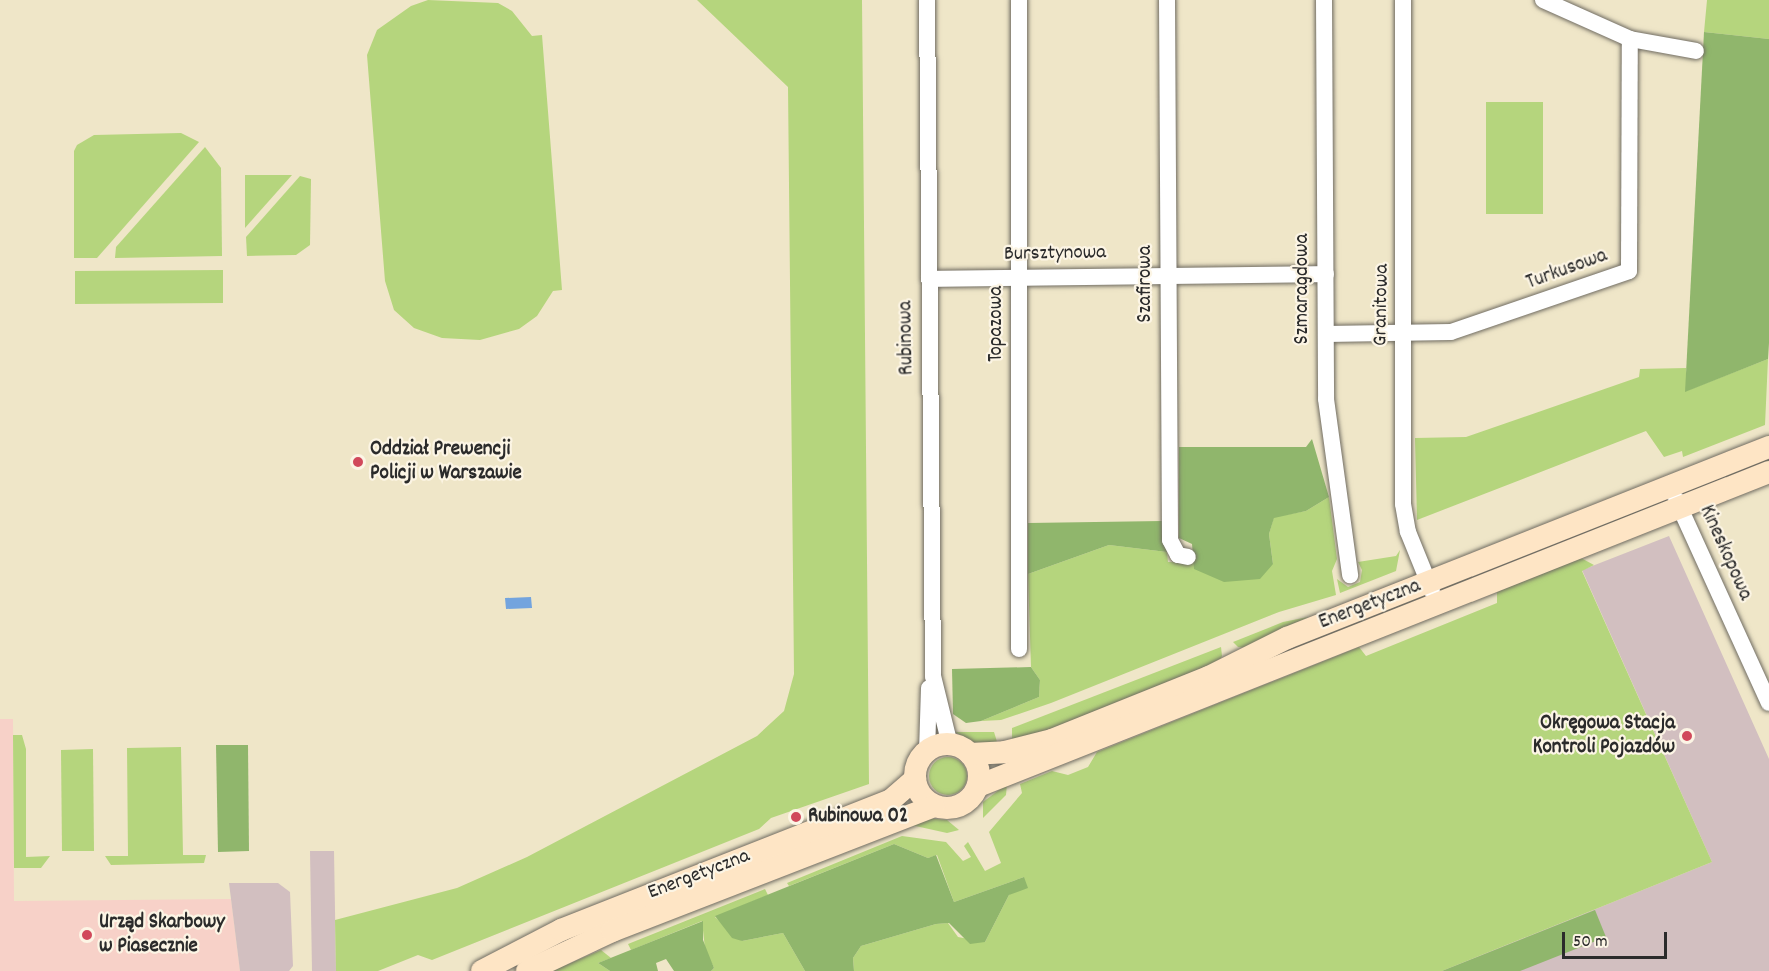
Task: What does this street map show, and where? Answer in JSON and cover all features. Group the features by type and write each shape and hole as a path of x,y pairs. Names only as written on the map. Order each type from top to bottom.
{"street":[{"name":"Rubinowa","path":"927,0 933,676 960,749"},
{"name":"Topazowa","path":"1019,0 1019,649"},
{"name":"Szafirowa","path":"1167,0 1170,540 1178,555 1188,557"},
{"name":"Szmaragdowa","path":"1324,0 1326,399 1350,575"},
{"name":"Granitowa","path":"1403,0 1403,504 1408,532 1438,604"},
{"path":"1543,0 1630,39 1696,51"},
{"name":"Turkusowa","path":"1326,334 1451,332 1629,272 1630,39"},
{"name":"Bursztynowa","path":"929,279 1169,274 1326,274"},
{"name":"Energetyczna","path":"482,971 551,934 891,800 915,779 918,763 927,752 960,749 1005,752 1052,740 1209,677 1287,638 1769,447"},
{"name":"Energetyczna","path":"527,971 612,931 934,806 960,806 978,786 1769,472"},
{"name":"Kineskopowa","path":"1671,486 1769,702"},
{"name":"Rubinowa","path":"927,752 929,687 933,676"},
{"path":"960,749 979,769 978,786"},
{"path":"915,779 921,795 934,806"}],"shaded area":[{"path":"1669,536 1769,759 1769,971 1442,971 1712,862 1582,570"},
{"path":"0,719 13,719 14,901 231,899 240,971 0,971"},
{"path":"310,851 334,851 336,971 312,971"},
{"path":"229,883 278,883 290,892 293,966 289,971 240,971"}],"green space":[{"path":"428,0 498,3 512,11 532,36 542,35 562,290 553,291 537,316 519,329 480,340 442,338 414,328 394,310 385,281 367,55 377,30 411,6"},
{"path":"697,0 862,0 869,784 771,818 759,829 432,960 418,955 378,971 336,971 335,920 457,888 527,857 757,736 784,711 794,674 788,87"},
{"path":"1707,0 1769,0 1769,39 1704,32"},
{"path":"1704,32 1769,39 1769,343 1768,359 1685,392"},
{"path":"1486,102 1543,102 1543,214 1486,214"},
{"path":"181,133 199,142 97,258 74,258 74,151 77,145 94,135"},
{"path":"205,147 221,168 222,256 115,258 116,247"},
{"path":"245,175 292,175 245,228"},
{"path":"300,176 311,179 310,245 296,255 247,256 246,237"},
{"path":"223,270 223,303 75,304 75,271"},
{"path":"1768,359 1765,425 1683,457 1682,451 1664,457 1646,431 1417,520 1415,438 1466,437 1639,377 1640,369 1686,368 1686,391"},
{"path":"1312,439 1329,497 1306,511 1274,518 1269,534 1273,564 1260,579 1224,582 1194,569 1192,544 1179,538 1179,447 1306,447"},
{"path":"1329,497 1337,559 1332,571 1336,595 1279,612 1051,703 1001,720 981,721 1039,697 1040,680 1031,667 1028,574 1109,545 1167,552 1168,562 1273,564 1269,534 1274,517 1306,511"},
{"path":"1162,521 1167,552 1109,545 1028,574 1028,523"},
{"path":"1400,550 1396,571 1340,593 1337,579 1348,587 1360,582 1362,570 1358,562 1396,556"},
{"path":"1581,558 1594,565 1582,571 1712,862 1442,971 854,971 853,958 861,946 936,924 948,923 958,937 985,942 1009,895 1024,877 954,902 937,855 928,858 894,844 789,886 787,883 902,836 946,842 963,861 971,857 964,846 968,842 985,871 1001,863 989,832 1022,793 1020,784 1052,771 1068,775 1088,767 1097,752 1359,647 1366,656 1497,603 1497,592"},
{"path":"1308,617 1248,648 1238,647 1233,642 1283,622"},
{"path":"1221,647 1222,656 1217,665 1012,744 1012,728"},
{"path":"1031,667 1040,680 1039,697 981,721 966,723 953,714 952,669"},
{"path":"955,732 994,732 998,745 975,743"},
{"path":"13,735 22,735 26,749 26,857 50,856 41,868 14,868"},
{"path":"216,745 248,745 249,851 218,852"},
{"path":"181,747 183,855 206,855 204,863 111,865 105,856 128,856 127,748"},
{"path":"93,749 94,851 62,851 61,750"},
{"path":"948,757 955,758 961,763 966,769 966,783 961,789 955,794 948,795 941,794 935,789 930,783 929,776 930,769 935,763 941,758"},
{"path":"1007,784 1006,795 983,818 983,802"},
{"path":"926,818 947,820 959,830 947,833 911,825"},
{"path":"894,844 928,858 936,855 954,902 1024,877 1028,888 1009,895 985,942 970,944 949,923 936,924 861,946 853,958 854,971 805,971 783,933 742,941 732,938 715,916"},
{"path":"765,889 768,895 715,917 742,941 783,933 805,971 711,971 714,968 705,949 702,921 631,950 628,944"},
{"path":"1595,910 1606,937 1520,971 1442,971"},
{"path":"703,921 703,940 714,968 711,971 674,971 666,959 656,963 658,971 610,971 598,963"},
{"path":"601,950 611,958 598,963 610,971 552,971"}],"water":[{"path":"531,597 532,608 506,609 505,598"}],"place":[{"name":"Oddział Prewencji Policji w Warszawie","path":"358,462"},
{"name":"Okręgowa Stacja Kontroli Pojazdów","path":"1687,736"},
{"name":"Rubinowa 02","path":"796,817"},
{"name":"Urząd Skarbowy w Piasecznie","path":"87,935"}]}
